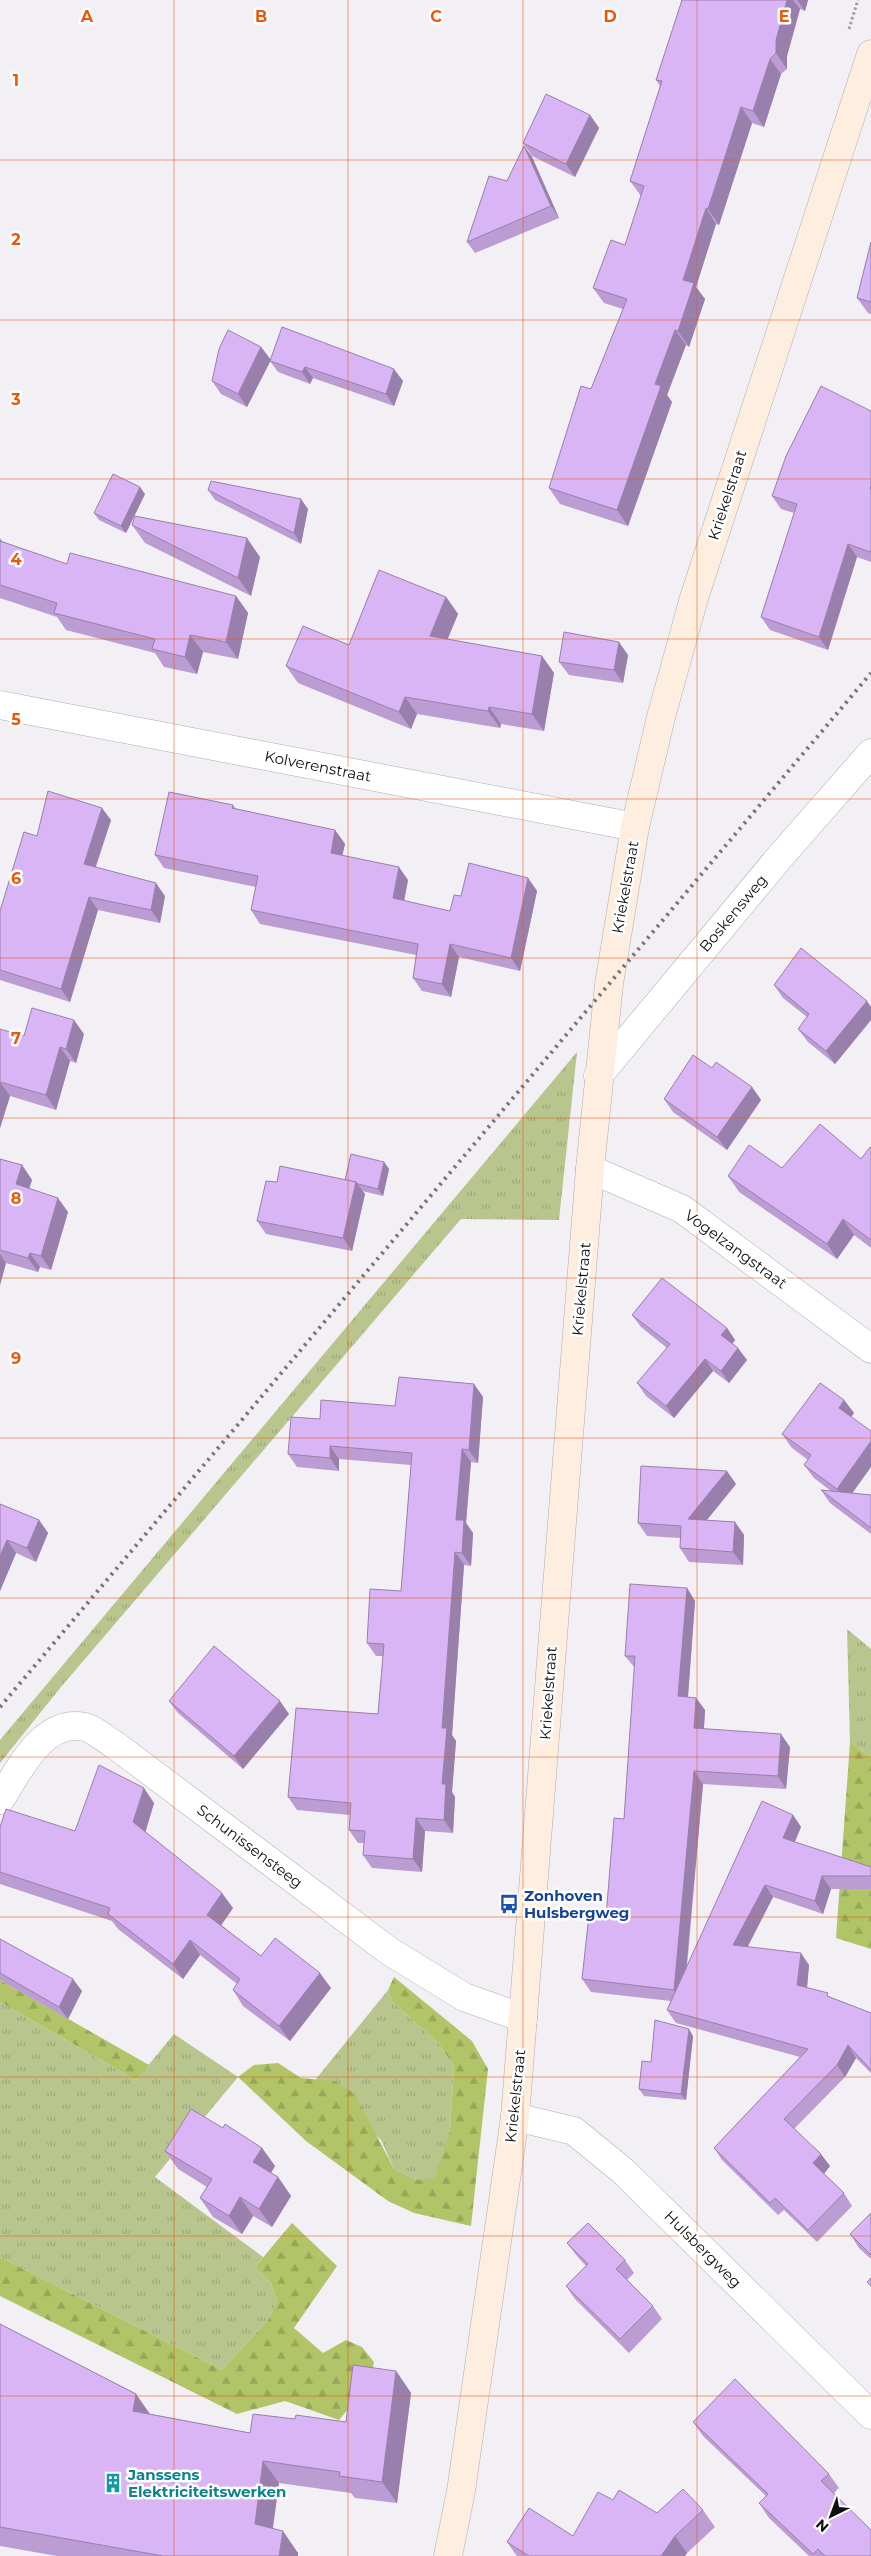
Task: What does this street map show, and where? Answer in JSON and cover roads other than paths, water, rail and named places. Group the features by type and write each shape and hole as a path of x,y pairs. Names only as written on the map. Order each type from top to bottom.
{"street":[{"name":"Kriekelstraat","path":"448,2556 462,2481 514,2117 590,1169 598,1076 609,984 636,827 661,717 694,598 871,54"},
{"name":"Kolverenstraat","path":"1,710 636,827"},
{"name":"Boskensweg","path":"598,1076 779,858 871,753"},
{"name":"Vogelzangstraat","path":"590,1169 682,1209 871,1349"},
{"name":"Schunissensteeg","path":"0,1800 34,1746 59,1729 85,1727 115,1745 389,1950 464,1997 523,2018"},
{"name":"Hulsbergweg","path":"514,2117 574,2131 624,2171 871,2415"}],"railway":[{"path":"0,1707 871,673"}],"place":[{"name":"Zonhoven Hulsbergweg","path":"509,1904"},
{"name":"Janssens Elektriciteitswerken","path":"113,2483"}]}
